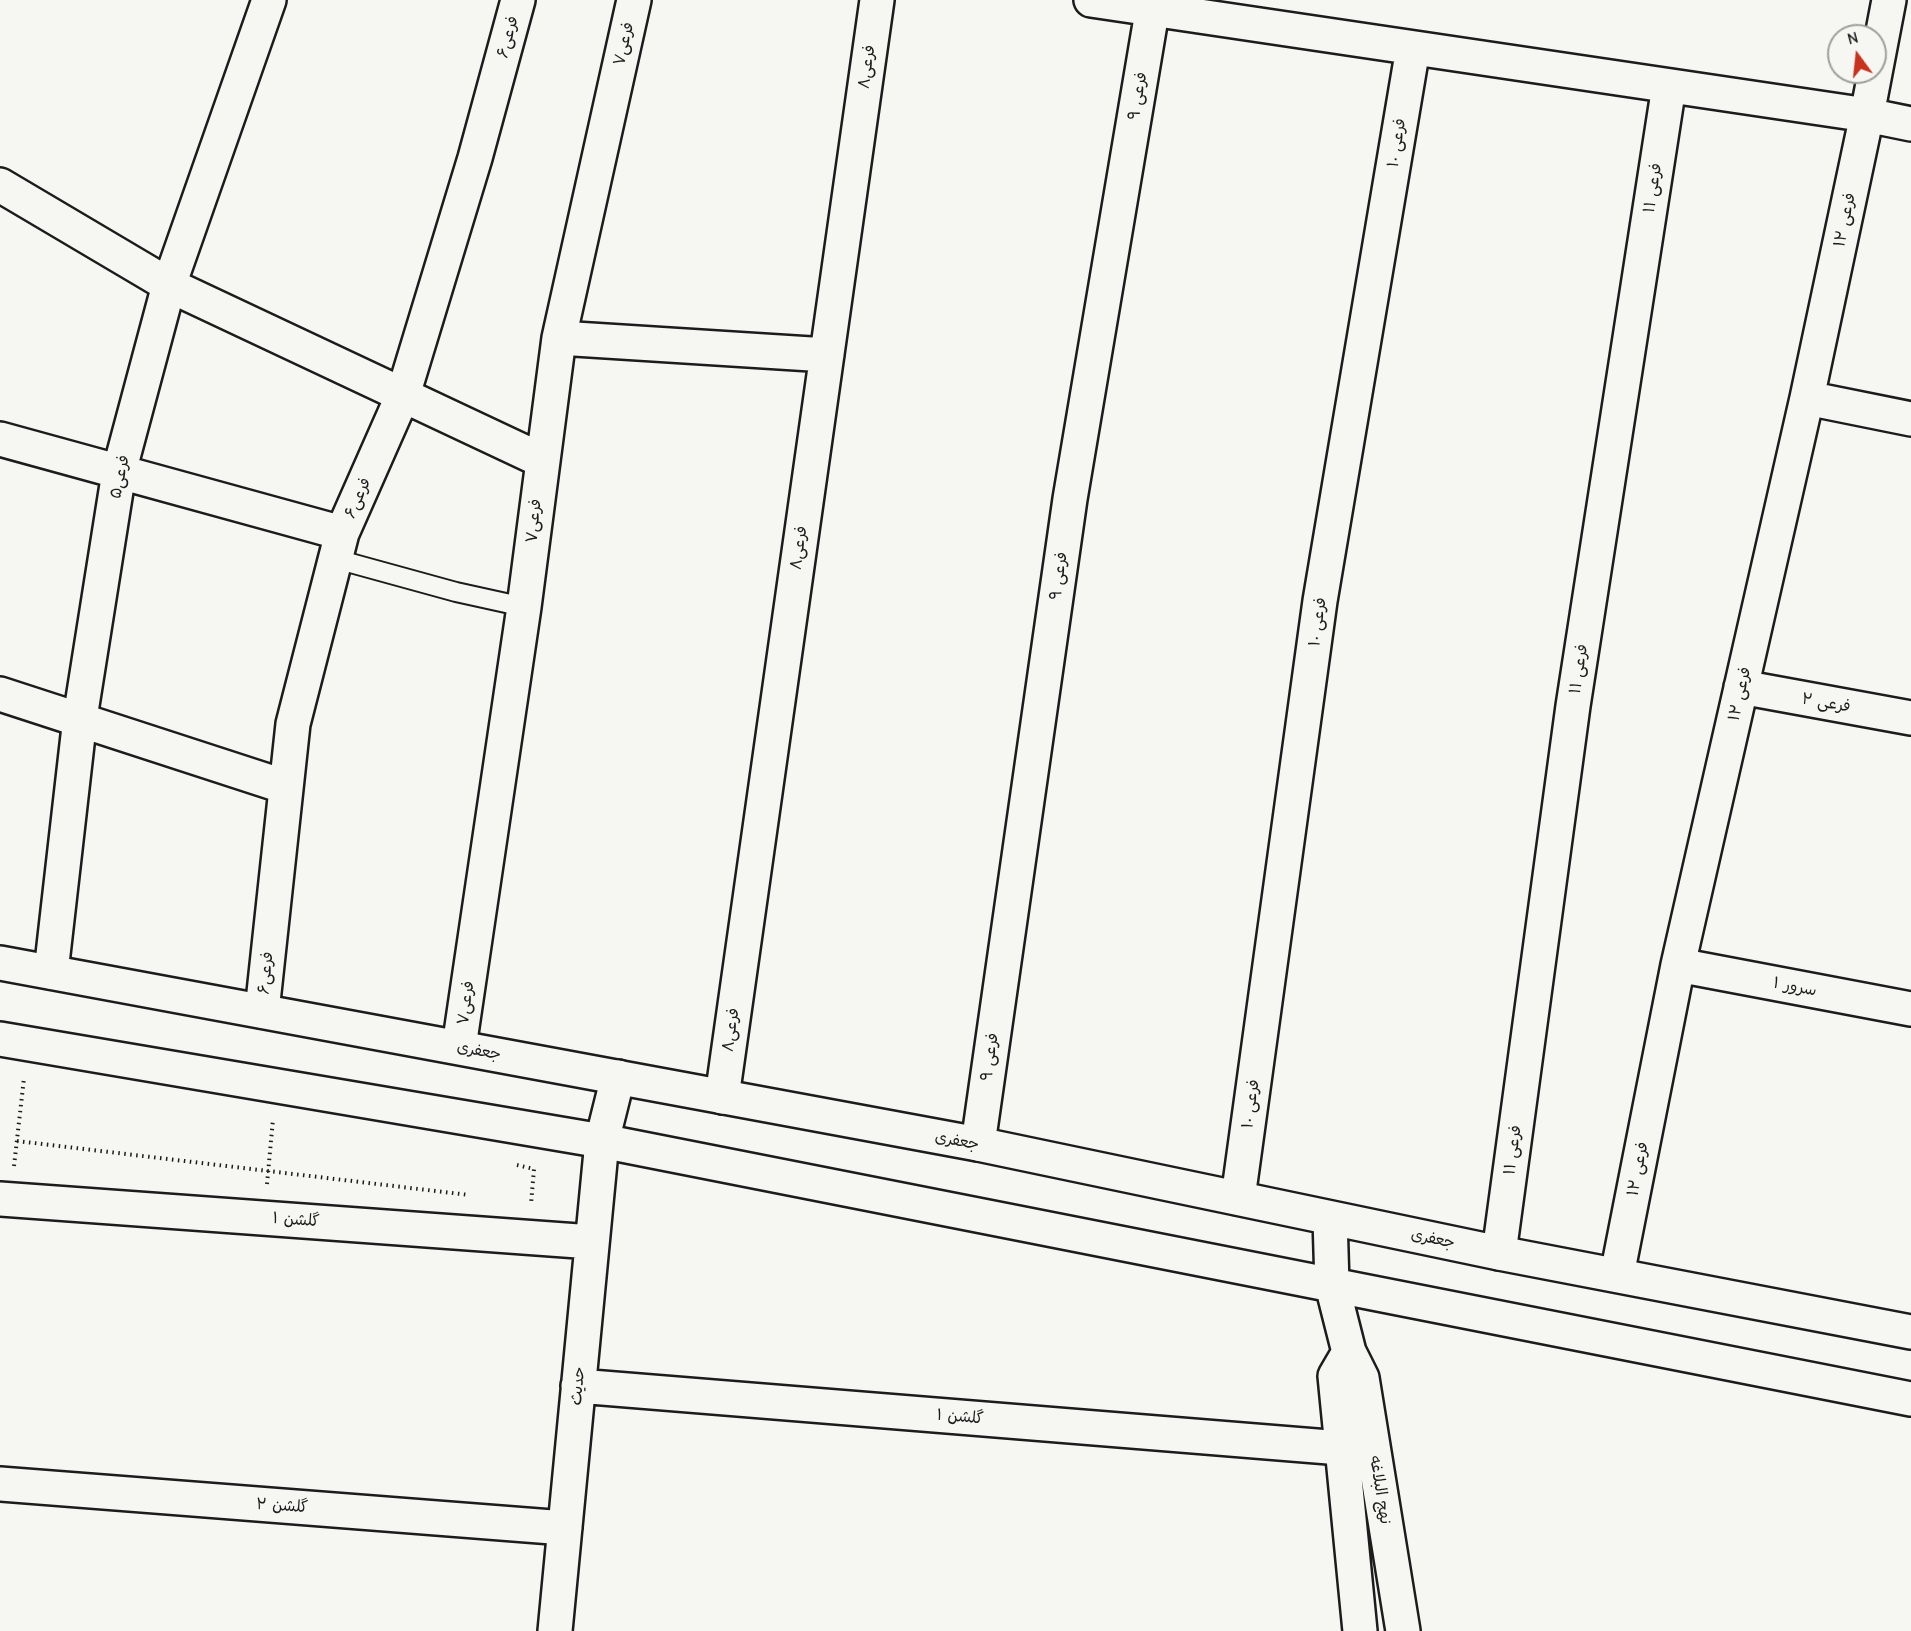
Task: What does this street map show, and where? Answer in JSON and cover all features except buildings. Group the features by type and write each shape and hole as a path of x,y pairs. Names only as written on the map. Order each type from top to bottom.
{"street":[{"name":"فرعی۵","path":"51,972 80,718 119,472 169,285 269,0"},
{"name":"فرعی۶","path":"262,1011 292,724 339,546 403,395 475,158 518,0"},
{"name":"فرعی۷","path":"459,1047 524,607 541,460 559,338 634,0"},
{"name":"فرعی۸","path":"722,1097 877,0"},
{"path":"1091,0 1153,5 1413,48 1867,115 1911,124"},
{"name":"فرعی ۱۲","path":"1617,1275 1678,965 1807,398 1889,0"},
{"name":"فرعی ۹","path":"978,1144 1070,499 1153,5"},
{"name":"فرعی ۱۰","path":"1238,1198 1320,601 1413,48"},
{"name":"فرعی ۱۱","path":"1499,1253 1573,706 1669,86"},
{"path":"0,185 169,285 541,460"},
{"path":"559,338 827,354"},
{"path":"1807,398 1911,418"},
{"path":"0,439 119,472 339,546"},
{"name":"فرعی ۲","path":"1741,687 1911,718"},
{"path":"0,694 80,718 286,787"},
{"name":"جعفری","path":"0,963 978,1144 1499,1253 1911,1332"},
{"name":"سرور ۱","path":"1678,965 1911,1009"},
{"path":"0,1039 602,1141 1911,1399"},
{"name":"حدیث","path":"555,1631 602,1141 618,1077"},
{"name":"گلشن ۱","path":"5,1199 592,1242"},
{"name":"نهج البلاغه","path":"1330,1218 1332,1285 1349,1353 1362,1378 1403,1631"},
{"name":"نهج البلاغه","path":"1349,1353 1335,1377 1360,1631"},
{"name":"گلشن ۱","path":"578,1386 1341,1448"},
{"name":"گلشن ۲","path":"0,1484 565,1528"}],"lane":[{"path":"339,546 456,592 524,607"}],"path":[{"path":"5,1199 17,1142 25,1071"},
{"path":"261,1116 284,1121"},
{"path":"264,1218 273,1119"},
{"path":"17,1142 474,1195"},
{"path":"511,1164 534,1169 528,1237"},
{"path":"519,1201 531,1202"}]}
